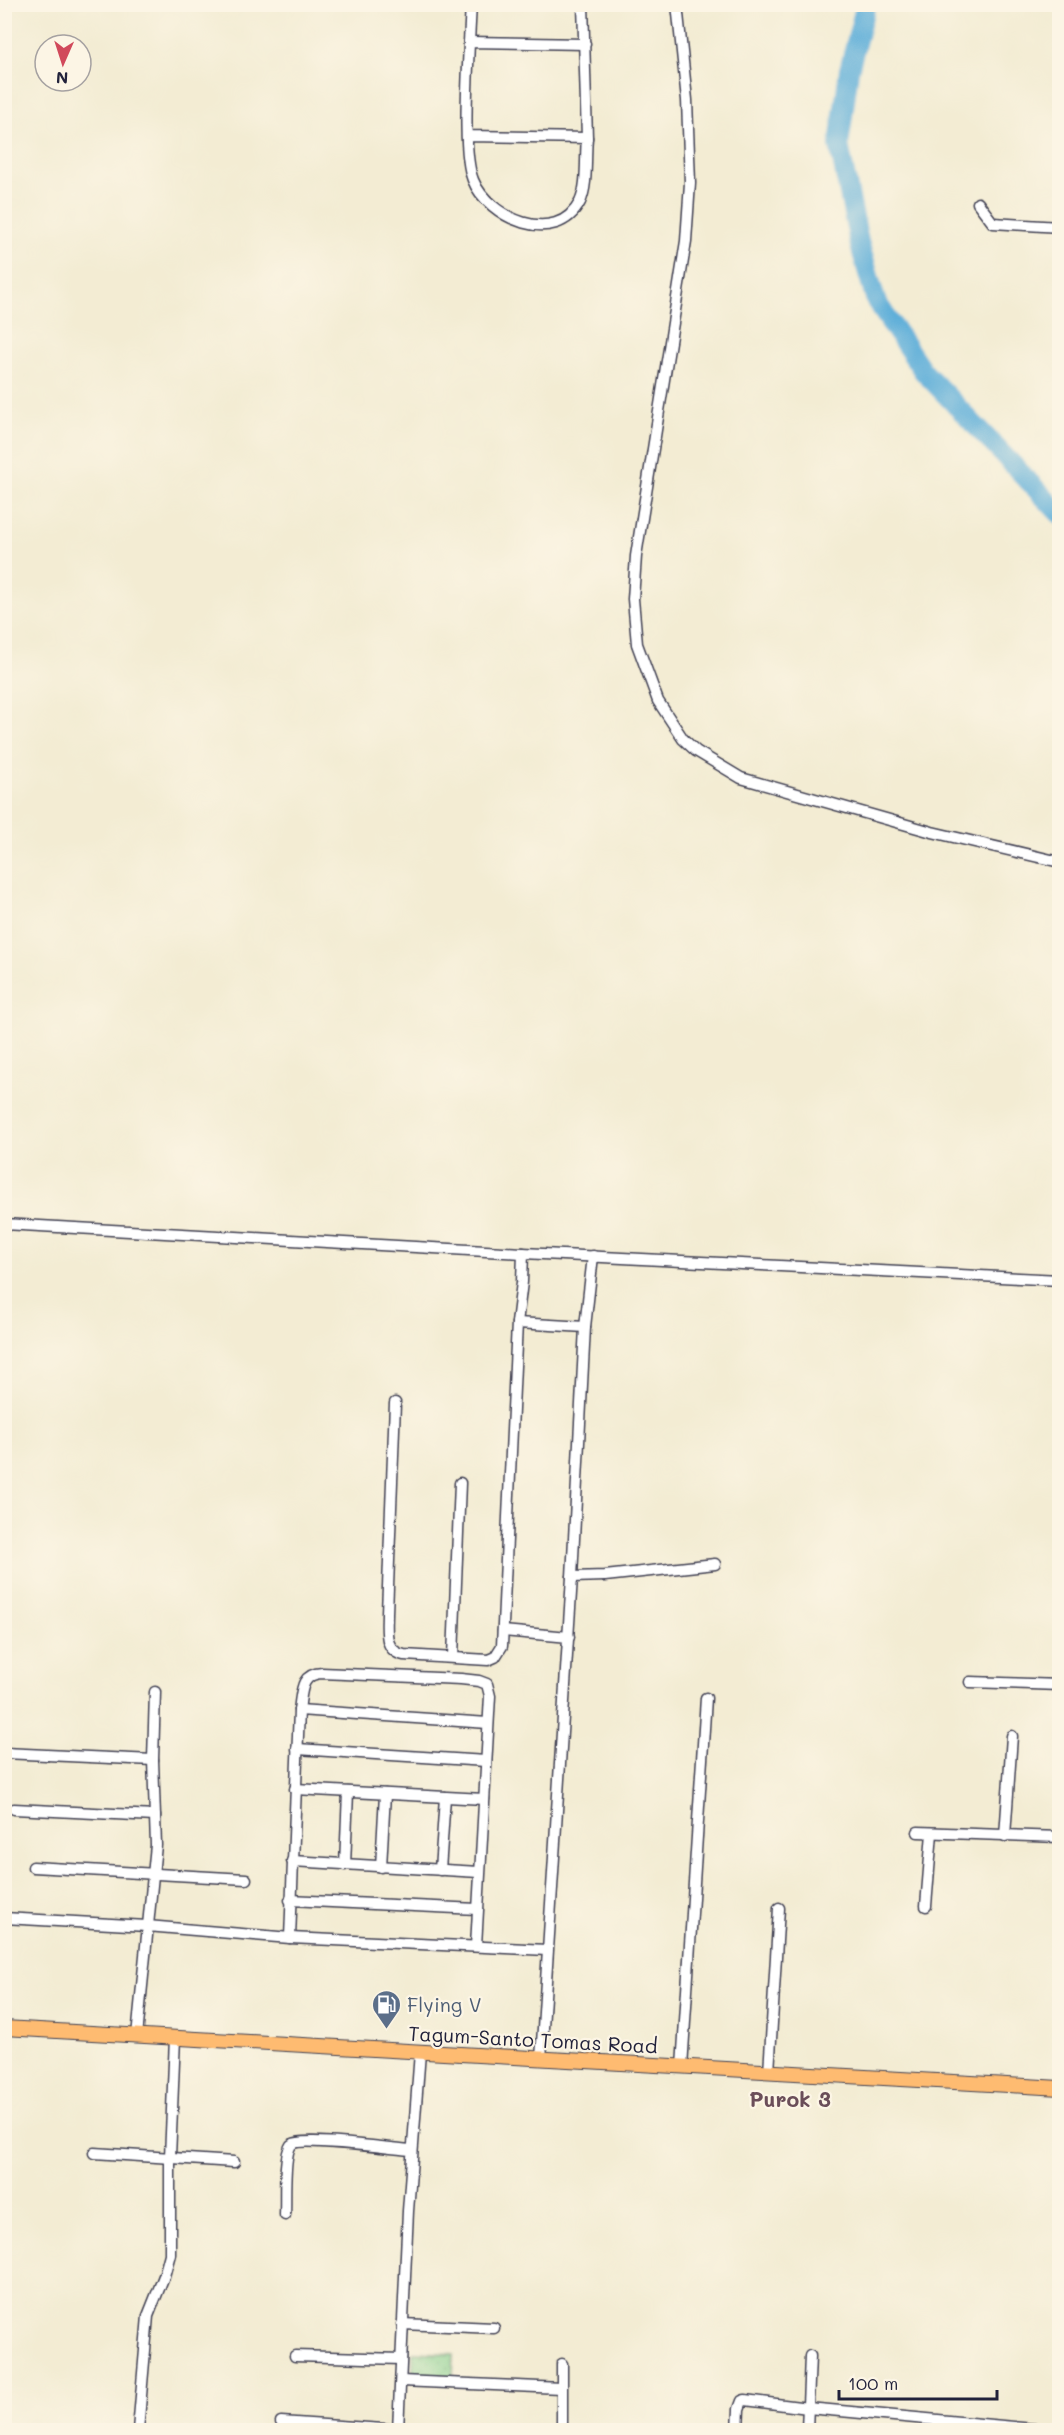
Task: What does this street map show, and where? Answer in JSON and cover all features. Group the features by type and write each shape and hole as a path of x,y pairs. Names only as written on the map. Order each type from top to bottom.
{"main road":[{"name":"Tagum-Santo Tomas Road","path":"4,2028 1059,2088"}],"street":[{"path":"471,4 468,135 473,180 484,199 510,218 527,225 559,223 579,205 583,194 586,138 583,4"},
{"path":"677,4 687,100 690,183 686,241 636,556 633,599 638,644 658,701 683,739 696,751 741,778 932,832 1059,862"},
{"path":"1056,4 1059,9"},
{"path":"469,42 585,44"},
{"path":"468,135 586,138"},
{"path":"978,203 993,223 1059,227"},
{"path":"4,1224 1059,1280"},
{"path":"395,1403 387,1613 388,1645 396,1653 404,1655 488,1660 495,1657 502,1646 517,1323 523,1253"},
{"path":"541,2059 569,1637 585,1327 593,1256"},
{"path":"517,1323 585,1327"},
{"path":"453,1657 460,1483"},
{"path":"572,1577 605,1576 714,1564"},
{"path":"503,1631 569,1637"},
{"path":"290,1938 299,1710 304,1680 314,1673 461,1679 487,1684 490,1696 476,1946"},
{"path":"970,1682 1059,1686"},
{"path":"137,2036 153,1874 155,1692"},
{"path":"682,2067 706,1698"},
{"path":"299,1710 488,1723"},
{"path":"1005,1836 1012,1736"},
{"path":"297,1749 486,1761"},
{"path":"4,1753 153,1760"},
{"path":"295,1789 484,1799"},
{"path":"345,1865 348,1792"},
{"path":"381,1867 385,1794"},
{"path":"440,1870 445,1797"},
{"path":"14,1809 155,1816"},
{"path":"918,1832 1059,1837"},
{"path":"926,1905 932,1833"},
{"path":"292,1861 479,1872"},
{"path":"33,1867 246,1880"},
{"path":"290,1900 477,1909"},
{"path":"770,2072 779,1908"},
{"path":"4,1917 290,1938 547,1950"},
{"path":"138,2430 148,2316 170,2254 170,2157 176,2038"},
{"path":"281,2422 398,2430 412,2150 420,2052"},
{"path":"285,2215 287,2162 289,2147 294,2142 311,2141 412,2150"},
{"path":"94,2153 234,2162"},
{"path":"402,2324 494,2328"},
{"path":"295,2356 401,2359"},
{"path":"807,2430 810,2356"},
{"path":"562,2364 562,2430"},
{"path":"401,2381 561,2388"},
{"path":"738,2430 739,2409 742,2401 745,2400 1046,2430"}],"green space":[{"path":"413,2352 454,2354 453,2379 413,2378"}],"waterway":[{"path":"866,4 849,70 839,145 859,242 876,301 923,371 1060,514"}],"place":[{"name":"Flying V","path":"386,2030"}],"district":[{"name":"Purok 3","path":"790,2098"}]}
